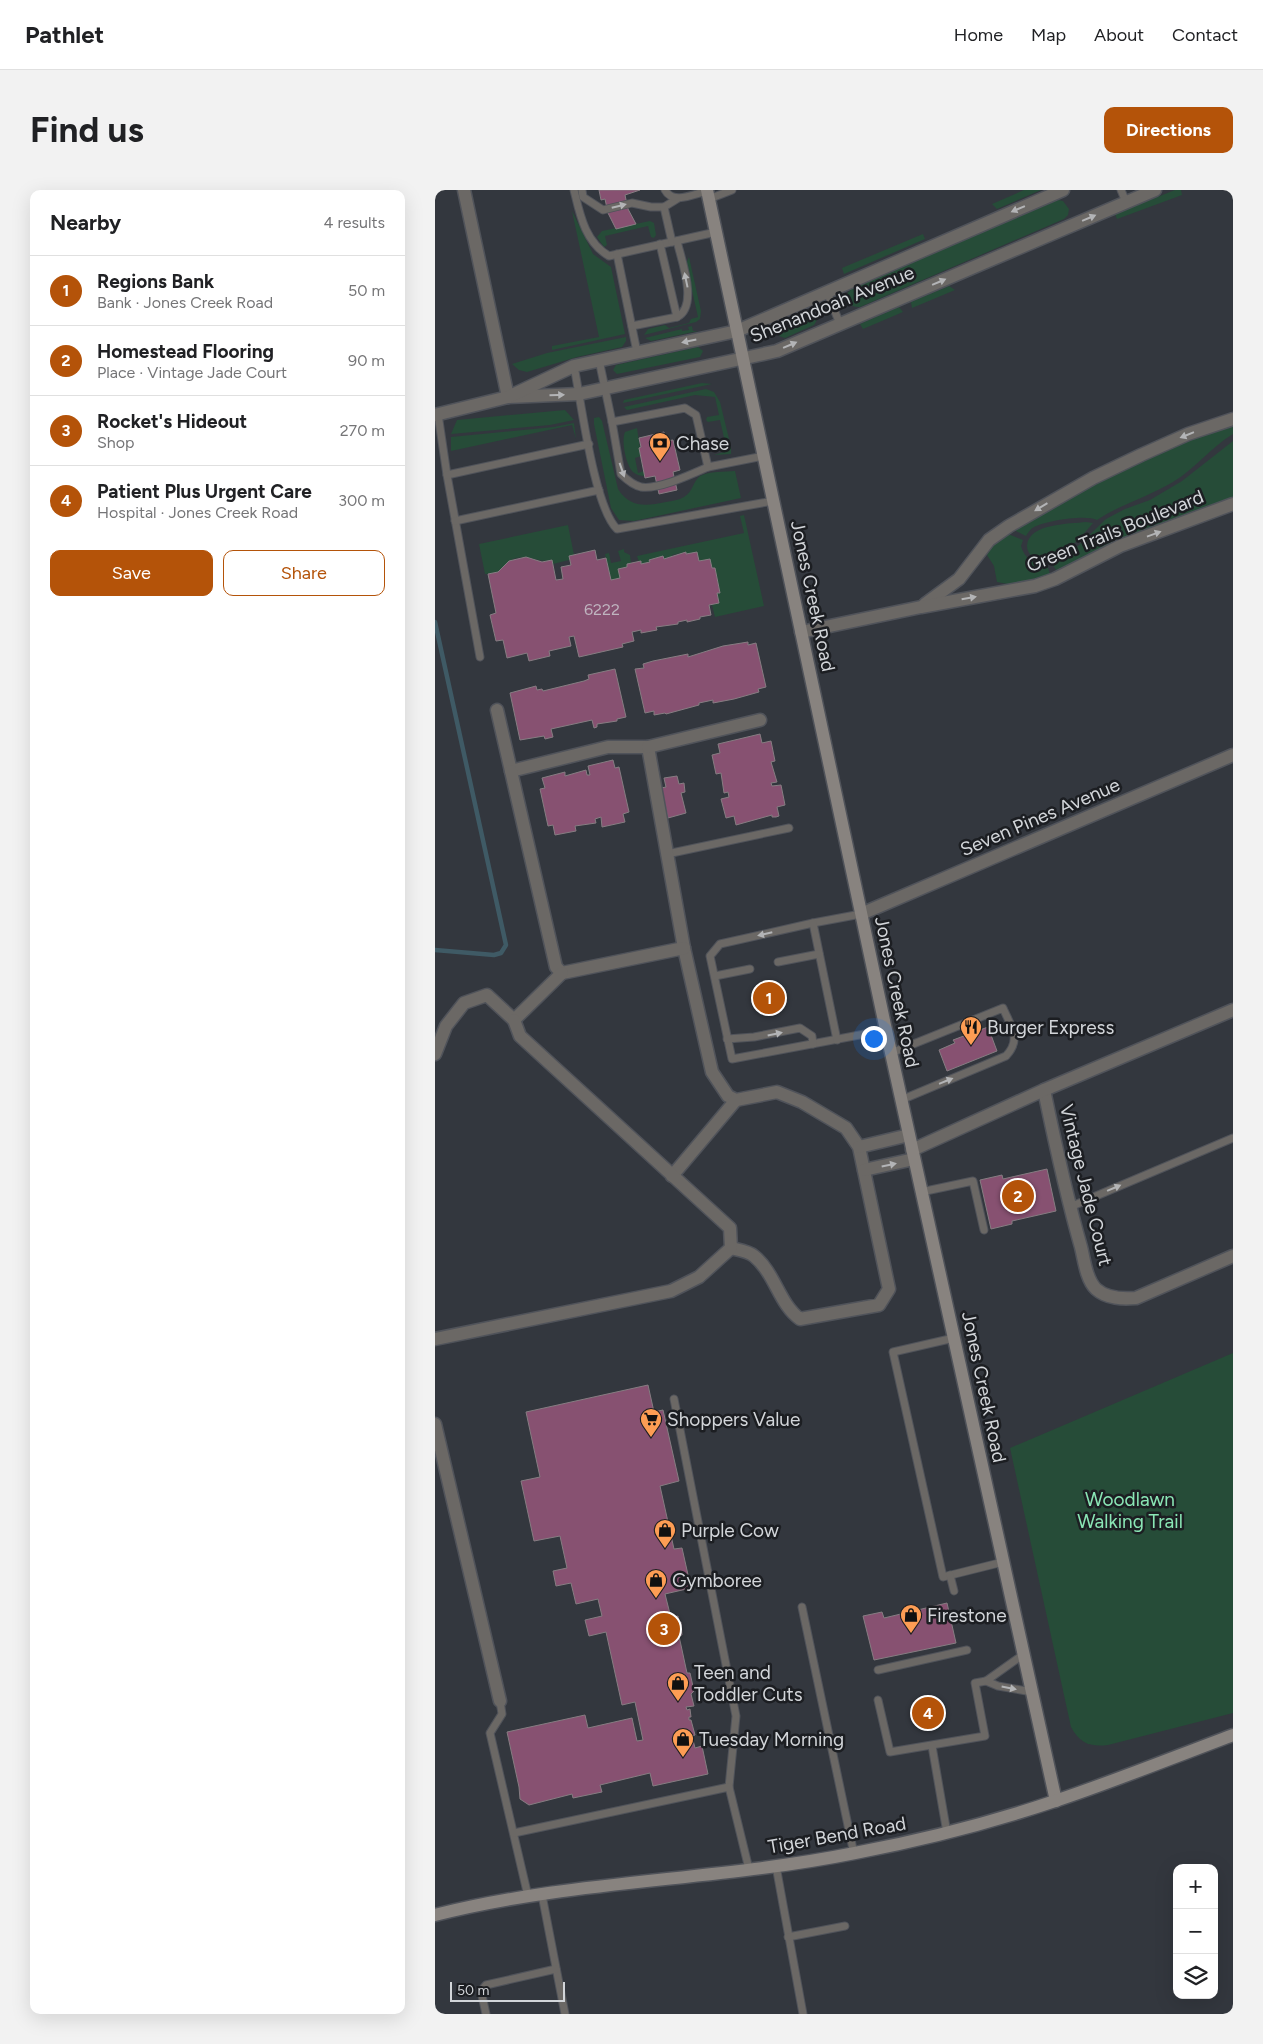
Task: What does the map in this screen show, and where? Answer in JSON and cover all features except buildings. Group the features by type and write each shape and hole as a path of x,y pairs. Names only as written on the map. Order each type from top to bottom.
{"main road":[{"name":"Jones Creek Road","path":"708,193 885,1030 1056,1801"},
{"name":"Tiger Bend Road","path":"435,1915 490,1902 528,1896 775,1866 854,1854 947,1833 1056,1801 1233,1735"}],"street":[{"path":"464,190 508,397"},
{"name":"Shenandoah Avenue","path":"508,397 574,366 737,331 1063,190"},
{"name":"Shenandoah Avenue","path":"436,414 508,397 579,394 777,350 840,324 1124,196 1155,190"},
{"name":"Green Trails Boulevard","path":"921,607 959,579 989,540 1026,516 1093,478 1133,459 1188,434 1233,418"},
{"name":"Green Trails Boulevard","path":"801,632 1035,586 1055,579 1120,546 1233,504"},
{"path":"497,710 556,967 563,973"},
{"path":"511,771 608,747 648,747 760,720"},
{"path":"648,747 684,948 712,1072 729,1096 736,1100"},
{"name":"Seven Pines Avenue","path":"861,914 1233,755"},
{"path":"514,1020 563,973 684,948"},
{"path":"435,1054 446,1026 464,1004 487,995 514,1020 520,1036 730,1228 731,1248"},
{"path":"863,1170 913,1154 1044,1090 1233,1010"},
{"name":"Vintage Jade Court","path":"1044,1090 1069,1208 1089,1278 1097,1289 1110,1296 1123,1299 1136,1298 1233,1256"},
{"path":"672,1176 736,1100 777,1092 802,1102 846,1128 859,1147 889,1289 879,1305 800,1319 791,1313 769,1272 753,1254 731,1248"},
{"path":"859,1147 909,1135"},
{"path":"435,1339 671,1291 699,1277 731,1248"},
{"path":"435,1424 500,1701"}],"lane":[{"path":"574,190 580,216 596,248 609,256 716,232"},
{"path":"581,190 583,197 603,210 632,202 651,207 664,207 677,198"},
{"path":"665,190 669,196 677,198 732,190"},
{"path":"632,326 677,317 686,308 688,296 664,207"},
{"path":"660,244 677,317"},
{"path":"617,254 637,352"},
{"path":"827,292 840,324"},
{"path":"599,360 621,474 633,484 648,487 675,481 708,467 764,456"},
{"path":"574,366 599,490 611,523 617,529 773,501"},
{"path":"612,422 683,407 689,409 696,415 708,467"},
{"path":"436,414 480,657"},
{"path":"447,475 589,444"},
{"path":"455,520 599,490"},
{"path":"667,854 789,828"},
{"path":"861,914 720,944 710,956 727,1039 732,1059 885,1030"},
{"path":"813,923 837,1040"},
{"path":"778,962 819,954"},
{"path":"715,976 750,969"},
{"path":"891,1054 1003,1008 1014,1034 1015,1045 1006,1056 901,1100"},
{"path":"727,1039 754,1037 800,1028 812,1036 813,1044"},
{"path":"1069,1208 1233,1138"},
{"path":"921,1192 973,1181 984,1230"},
{"path":"954,1338 893,1352 943,1577 1003,1562"},
{"path":"673,1399 736,1716 729,1788 749,1869"},
{"path":"950,1575 954,1591"},
{"path":"802,1607 854,1854"},
{"path":"878,1670 967,1650"},
{"path":"878,1700 890,1752 985,1736 975,1683 986,1681 1024,1654"},
{"path":"986,1681 999,1686 1032,1692"},
{"path":"500,1701 503,1714 491,1733 528,1896"},
{"path":"931,1746 947,1833"},
{"path":"514,1834 729,1788"},
{"path":"775,1866 803,2014"},
{"path":"542,1895 565,2014"},
{"path":"789,1937 845,1926"},
{"path":"486,2014 481,1991 486,1985 555,1969"}],"green space":[{"path":"1024,190 1041,190 997,209 992,204"},
{"path":"1175,190 1181,190 1182,195 1117,219 1115,214"},
{"path":"1058,200 1063,201 1069,209 1068,215 1064,219 860,307 850,304 847,300 846,295 852,288"},
{"path":"572,211 593,254 611,267 625,334 552,350 552,346 599,337"},
{"path":"650,221 654,223 656,235 654,238 651,237 648,226 605,236 607,245 604,247 597,237 602,231"},
{"path":"923,234 925,239 844,274 842,268"},
{"path":"689,257 701,311 700,319 696,322 644,335 648,329 665,325 669,328 689,323 691,319 698,317 686,264"},
{"path":"949,286 955,290 912,308 911,302"},
{"path":"899,307 903,312 863,329 860,324"},
{"path":"812,317 817,320 814,325 785,338 779,336 782,330"},
{"path":"692,326 693,331 698,331 651,341 645,338 682,329 682,331 689,330 688,327"},
{"path":"626,337 622,347 577,357 527,372 519,370 512,364 547,353"},
{"path":"698,347 703,351 700,357 617,374 613,370 616,365"},
{"path":"702,383 712,384 623,403 624,400"},
{"path":"706,389 714,392 720,402 731,454 714,455 727,451 720,420 708,422 706,420 707,417 719,415 715,397 695,395 627,410 624,407"},
{"path":"565,410 574,420 550,425 451,434 457,420"},
{"path":"599,417 602,421 618,489 633,503 645,505 678,500 687,495 700,476 712,472 735,471 741,498 634,521 619,520 611,508 594,424 594,418"},
{"path":"574,423 576,439 572,425 451,451 451,437 554,427"},
{"path":"1233,424 1233,434 1217,445 1181,477 1164,487 1115,509 1097,520 1092,518 1075,518 1047,523 1033,528 1026,536 1014,530 1121,471 1204,434"},
{"path":"637,428 641,456 635,458 638,473 644,471 645,476 639,475 630,469 625,453 625,432"},
{"path":"1233,441 1233,497 1128,536 1057,571 1051,563 1078,546 1106,519 1125,509 1150,500 1182,481"},
{"path":"744,515 764,606 715,617 712,605 719,603 717,593 720,592 715,568 685,552 664,559 663,556 641,564 641,561 639,562 637,556 744,533 740,516"},
{"path":"1093,523 1070,547 1056,557 1040,561 1028,551 1029,538 1042,529 1061,524"},
{"path":"568,525 574,555 569,556 569,560 553,564 551,560 542,561 521,557 510,561 497,572 485,574 479,544"},
{"path":"1008,534 1023,540 1021,546 1027,558 1034,563 1047,565 1050,574 1013,585 997,582 994,566 987,555 991,546"},
{"path":"624,549 624,552 630,555 631,563 627,567 618,569 620,578 611,580 605,554 609,553 611,563 621,561 618,551"},
{"name":"Woodlawn Walking Trail","path":"1233,1353 1233,1713 1108,1745 1091,1745 1082,1741 1071,1727 1010,1448"}],"waterway":[{"path":"435,622 506,945 501,953 494,955 435,950"}],"place":[{"name":"Chase","path":"660,462"},
{"name":"Regions Bank","path":"769,998"},
{"name":"Burger Express","path":"971,1046"},
{"name":"Homestead Flooring","path":"1018,1196"},
{"name":"Shoppers Value","path":"651,1438"},
{"name":"Purple Cow","path":"665,1549"},
{"name":"Gymboree","path":"656,1599"},
{"name":"Rocket's Hideout","path":"664,1629"},
{"name":"Firestone","path":"911,1634"},
{"name":"Teen and Toddler Cuts","path":"678,1702"},
{"name":"Patient Plus Urgent Care","path":"928,1713"},
{"name":"Tuesday Morning","path":"683,1758"}]}
